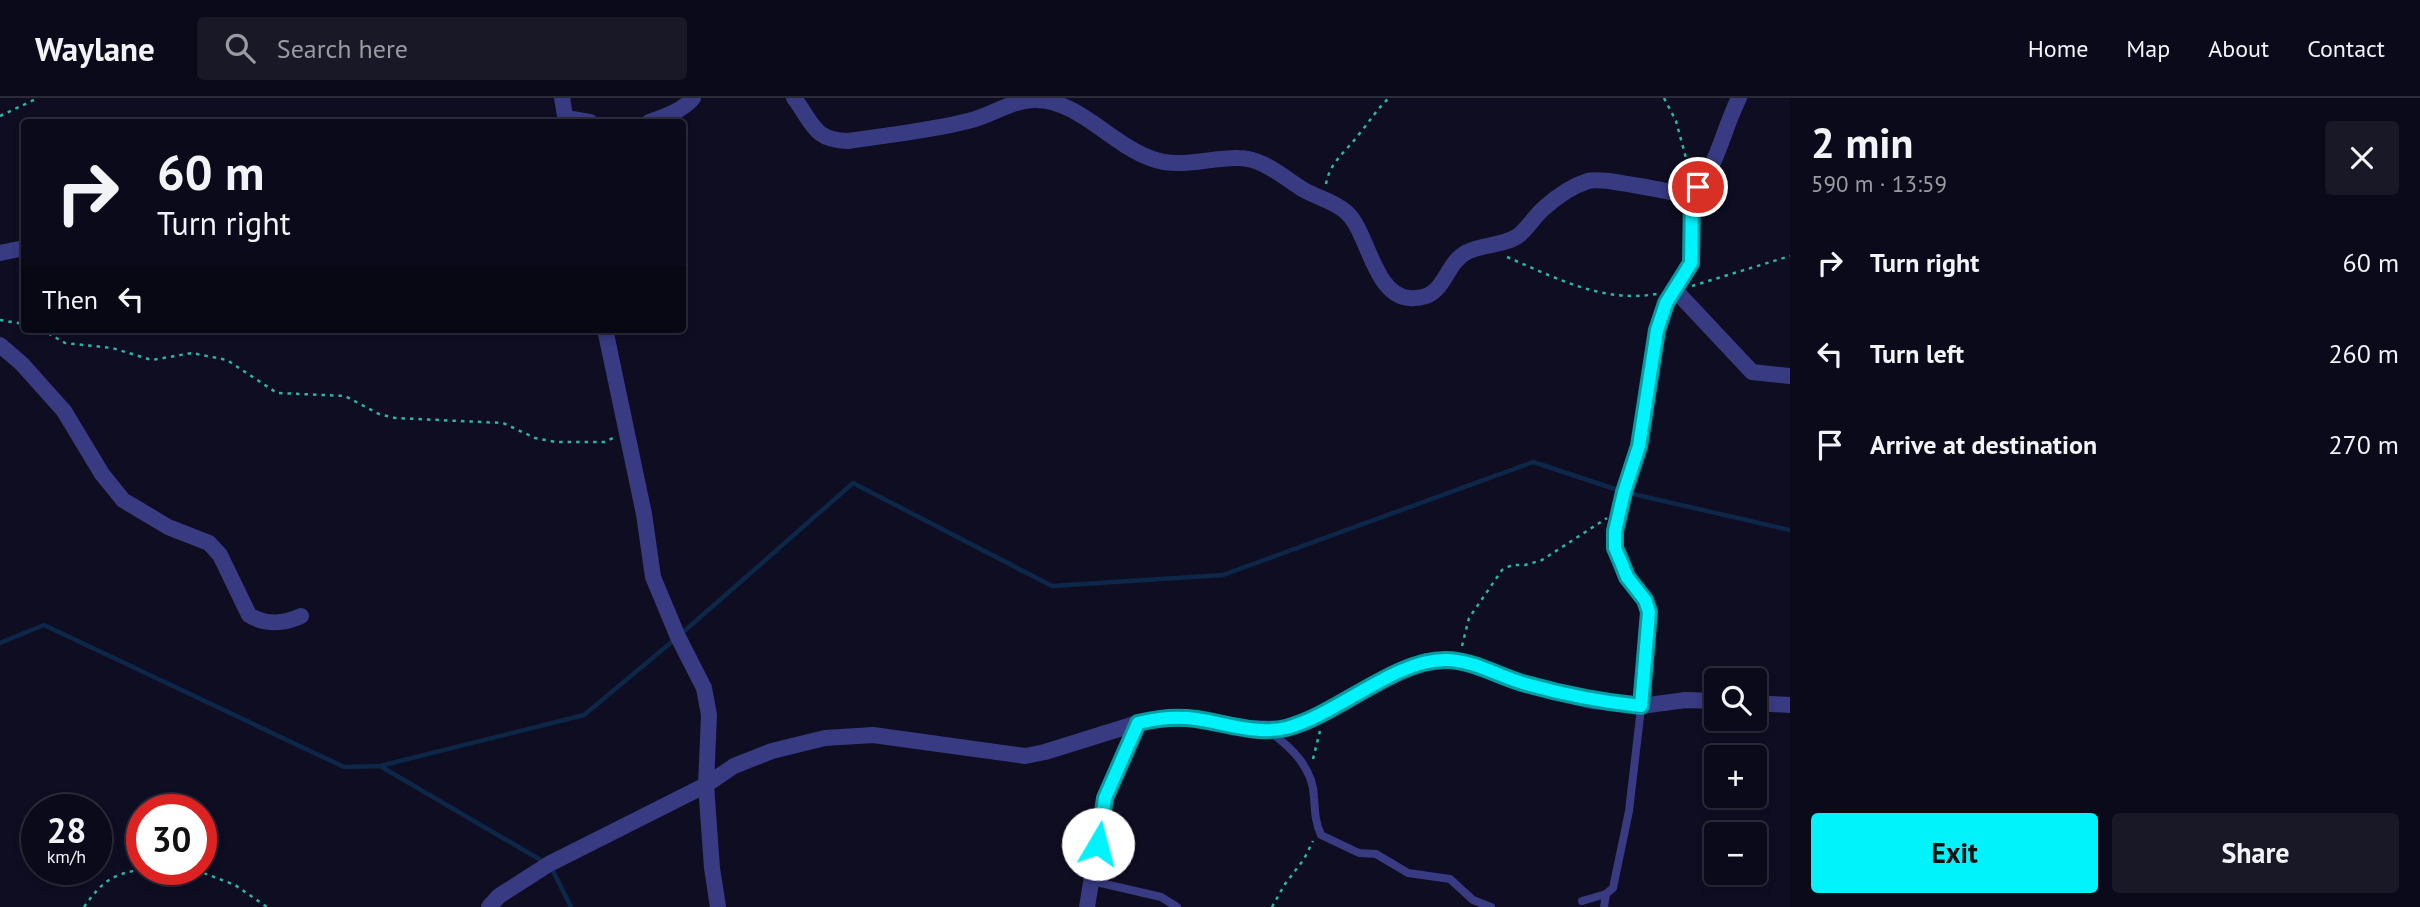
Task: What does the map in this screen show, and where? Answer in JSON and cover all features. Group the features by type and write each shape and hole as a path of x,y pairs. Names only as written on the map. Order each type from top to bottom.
{"street":[{"path":"562,98 566,119"},
{"path":"658,119 688,104 693,98"},
{"path":"794,98 820,135 831,141 848,141 969,121 1014,104 1033,100 1056,103 1074,111 1117,141 1167,164 1250,158 1349,213 1377,271 1396,294 1405,298 1428,296 1438,289 1453,263 1467,252 1518,235 1543,208 1591,179 1693,194 1718,154 1739,98"},
{"path":"0,253 21,249"},
{"path":"1675,290 1752,372 1790,376"},
{"path":"606,333 644,514 653,577 678,637 704,688 709,715 706,785 712,868 718,907"},
{"path":"0,345 22,364 64,411 102,474 123,500 168,527 209,543 220,555 248,615 256,620 276,623 302,616"},
{"path":"489,907 499,895 549,864 706,785 734,766 772,751 825,738 886,736 1025,756 1138,723 1181,717 1281,729 1321,714 1403,670 1427,661 1447,660 1592,701 1641,706 1686,700 1704,701"},
{"path":"1767,704 1790,705"},
{"path":"1087,907 1105,798 1138,723"}],"lane":[{"path":"1582,901 1606,894 1613,888 1629,811 1649,612 1638,589 1627,577 1615,548 1615,531 1639,446 1657,330 1666,303 1691,263 1693,194"},
{"path":"1267,729 1282,740 1309,772 1313,783 1316,824 1321,835 1359,853 1376,854 1408,873 1450,879 1473,900 1491,907"},
{"path":"1092,881 1161,897 1177,907"},
{"path":"1604,907 1606,894"}],"path":[{"path":"0,116 38,98"},
{"path":"1323,199 1327,175 1333,164 1376,110 1389,98"},
{"path":"1664,98 1676,121 1693,194"},
{"path":"1485,247 1580,288 1630,296 1655,295 1725,277 1790,256"},
{"path":"0,320 21,324"},
{"path":"48,333 65,343 112,348 152,360 192,353 227,360 276,393 345,396 379,414 395,418 503,423 535,438 556,442 605,442 626,431"},
{"path":"1457,662 1469,618 1502,570 1512,565 1525,565 1542,560 1620,512"},
{"path":"1309,772 1320,736 1321,714"},
{"path":"1272,907 1308,851 1316,824"},
{"path":"84,907 101,884 126,872"},
{"path":"217,878 235,885 267,907"}],"waterway":[{"path":"681,634 853,483 1052,586 1223,575 1533,462 1624,492 1790,530"},
{"path":"0,643 44,625 344,767 380,766 584,715 674,640"},
{"path":"380,766 544,862"},
{"path":"551,867 571,907"}],"route":[{"path":"1098,844 1105,798 1138,723 1181,717 1248,728 1281,729 1318,716 1403,670 1427,661 1447,660 1568,696 1641,706 1649,612 1645,600 1627,577 1615,548 1615,531 1639,446 1657,330 1666,303 1691,263 1692,196 1698,187"}]}
